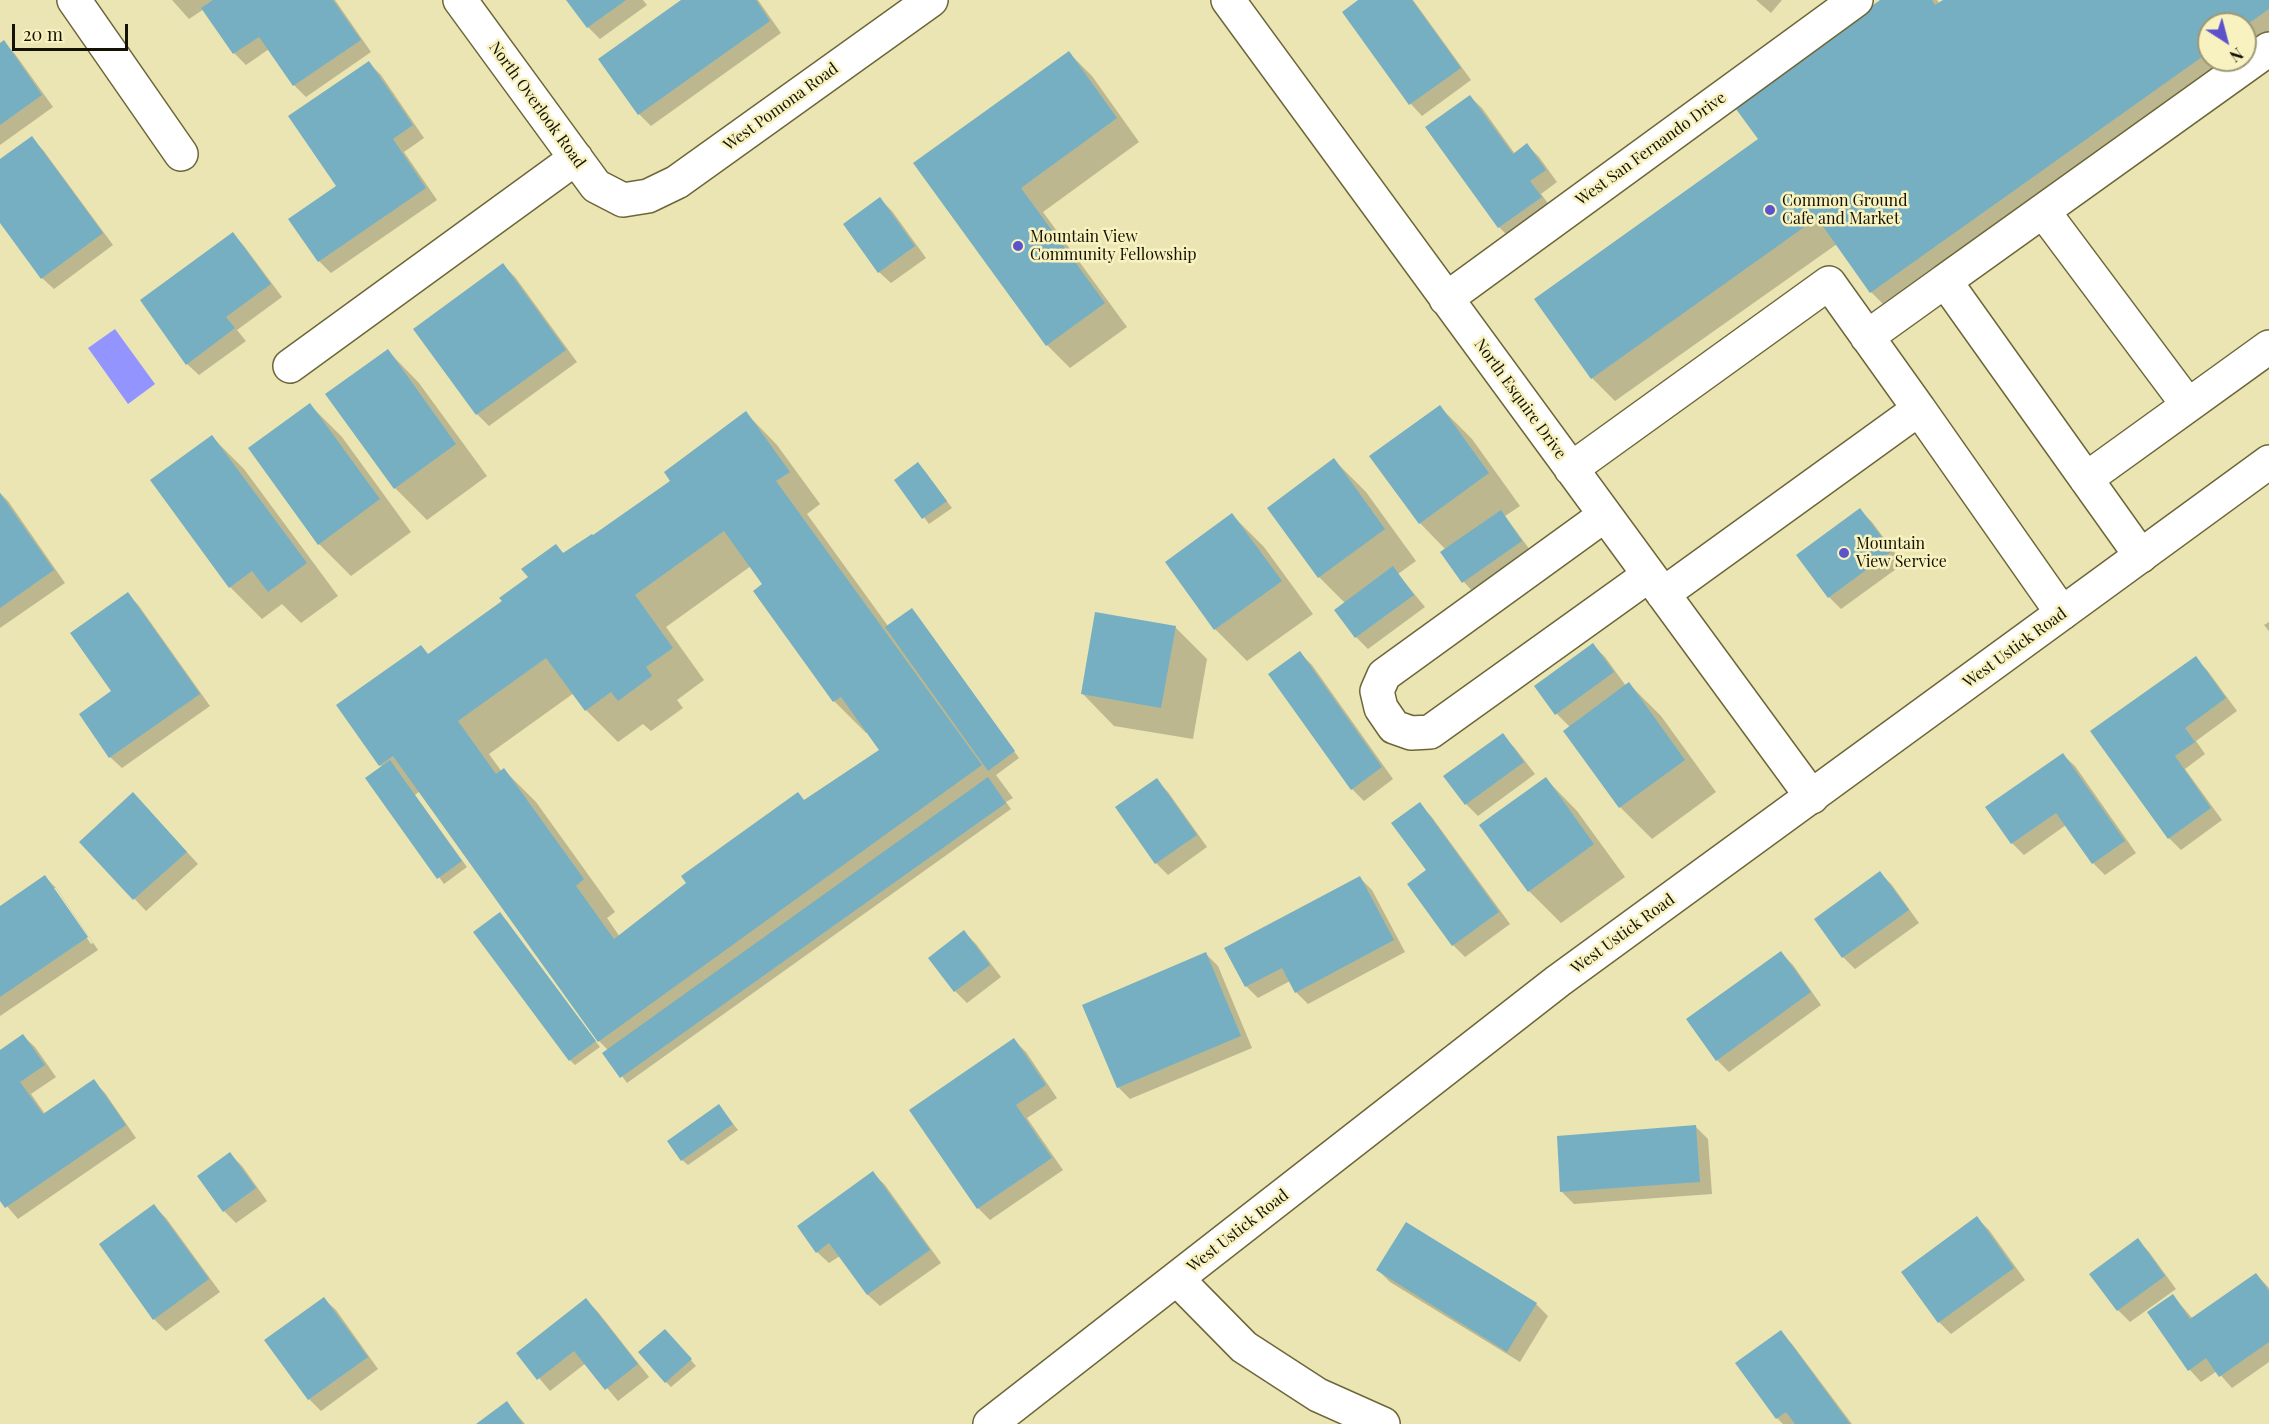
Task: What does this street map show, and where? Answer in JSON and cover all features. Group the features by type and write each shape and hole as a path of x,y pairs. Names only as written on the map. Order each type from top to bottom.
{"street":[{"path":"74,0 181,154"},
{"name":"North Overlook Road","path":"460,0 596,186 623,200"},
{"name":"West Pomona Road","path":"623,200 648,196 677,182 931,0"},
{"name":"North Esquire Drive","path":"1228,0 1812,797"},
{"name":"West San Fernando Drive","path":"1446,299 1856,0"},
{"path":"1867,337 2043,211 2263,64"},
{"path":"290,366 576,158"},
{"path":"2043,211 2188,405"},
{"path":"1945,281 2141,556"},
{"path":"1571,469 1829,283 2062,613"},
{"path":"2086,479 2269,347"},
{"path":"1605,515 1384,675 1377,691 1381,708 1394,727 1411,733 1430,732 1656,585 1918,409"},
{"name":"West Ustick Road","path":"990,1424 1558,981 2269,462"},
{"path":"1177,1280 1244,1347 1318,1395 1383,1424"}],"shaded area":[{"path":"115,329 155,384 128,404 88,348"}],"building":[{"path":"213,0 333,0 361,40 293,86 259,37 233,54 201,8"},
{"path":"566,0 626,0 587,28"},
{"path":"681,0 756,0 770,21 638,115 598,59"},
{"path":"1358,0 1412,0 1461,68 1409,105 1342,12"},
{"path":"1880,0 1932,0 1935,5 1943,0 2269,0 2269,9 2257,18 2257,12 2197,12 2197,61 1870,293 1817,218 1591,379 1534,299 1758,139 1733,105"},
{"path":"4,40 42,95 0,125 0,43"},
{"name":"Mountain View Community Fellowship","path":"1069,51 1117,118 1021,188 1105,303 1046,346 913,163"},
{"path":"369,61 413,125 393,139 426,188 318,262 288,219 336,186 288,116"},
{"path":"1470,95 1513,154 1527,143 1546,170 1530,181 1542,197 1498,228 1425,127"},
{"path":"32,136 103,233 41,279 0,223 0,159"},
{"path":"880,197 915,246 878,273 843,224"},
{"path":"233,232 271,284 226,317 235,328 186,365 140,300"},
{"path":"503,263 566,350 476,415 413,329"},
{"path":"388,349 456,444 394,489 325,394"},
{"path":"310,403 380,499 318,545 248,448"},
{"path":"1440,405 1489,473 1419,524 1369,456"},
{"path":"746,411 790,472 776,481 982,765 598,1042 393,756 379,766 336,705 421,645 428,654 502,601 499,598 528,577 521,569 556,544 563,553 593,535 670,481 664,472","holes":["724,531 762,584 753,591 833,702 841,697 879,750 804,800 798,792 681,876 686,883 614,939 576,886 584,879 504,768 496,774 458,721 546,658 585,711 611,692 618,701 652,676 646,667 673,648 635,595"]},
{"path":"212,435 307,563 268,592 252,571 229,588 150,480"},
{"path":"1334,458 1385,529 1318,578 1267,508"},
{"path":"918,462 947,501 922,519 894,480"},
{"path":"0,493 54,570 0,608"},
{"name":"Mountain View Service","path":"1860,508 1892,551 1828,598 1796,555"},
{"path":"1501,510 1522,541 1462,583 1440,552"},
{"path":"1232,513 1282,581 1214,630 1165,562"},
{"path":"1393,566 1414,595 1355,638 1334,610"},
{"path":"128,592 200,694 109,758 79,714 111,691 70,633"},
{"path":"912,608 1015,751 988,771 885,627"},
{"path":"1095,612 1176,626 1161,708 1081,694"},
{"path":"1593,643 1614,672 1555,715 1534,686"},
{"path":"1300,651 1382,767 1351,790 1268,674"},
{"path":"2196,656 2226,698 2185,728 2195,742 2175,756 2211,808 2168,839 2090,731"},
{"path":"1629,682 1685,760 1619,808 1563,731"},
{"path":"1503,733 1524,762 1465,805 1443,776"},
{"path":"2063,753 2125,841 2092,864 2056,813 2011,844 1985,807"},
{"path":"390,760 462,861 437,879 365,778"},
{"path":"988,777 1006,803 620,1078 602,1053"},
{"path":"1546,777 1594,844 1528,892 1479,825"},
{"path":"1157,778 1197,835 1155,864 1115,807"},
{"path":"133,792 187,852 133,900 79,842"},
{"path":"1420,802 1499,912 1452,946 1407,884 1426,870 1391,823"},
{"path":"1880,871 1909,910 1842,958 1814,919"},
{"path":"45,875 88,937 0,997 0,906"},
{"path":"1360,876 1394,940 1295,993 1282,968 1245,987 1224,948"},
{"path":"500,912 596,1041 569,1061 473,932"},
{"path":"964,930 990,965 954,992 928,958"},
{"path":"1781,951 1811,992 1716,1061 1686,1019"},
{"path":"1206,952 1241,1036 1117,1088 1082,1005"},
{"path":"23,1034 45,1065 20,1082 43,1114 94,1079 126,1125 5,1208 0,1201 0,1050"},
{"path":"1014,1038 1046,1085 1016,1105 1052,1158 977,1209 909,1110"},
{"path":"719,1104 733,1124 681,1161 667,1141"},
{"path":"1696,1125 1700,1182 1560,1192 1557,1136"},
{"path":"230,1152 256,1188 223,1212 197,1176"},
{"path":"873,1171 930,1250 867,1295 829,1243 816,1253 797,1226"},
{"path":"154,1204 209,1279 153,1320 99,1244"},
{"path":"1977,1216 2014,1268 1938,1323 1901,1272"},
{"path":"1406,1222 1537,1303 1507,1352 1376,1270"},
{"path":"2138,1238 2165,1276 2117,1311 2089,1274"},
{"path":"2256,1273 2269,1291 2269,1342 2219,1377 2206,1358 2188,1371 2147,1312 2173,1294 2190,1319"},
{"path":"324,1297 368,1357 308,1400 264,1340"},
{"path":"586,1298 638,1364 605,1390 574,1351 537,1380 516,1353"},
{"path":"665,1329 692,1359 665,1383 638,1352"},
{"path":"1781,1330 1850,1424 1795,1424 1786,1412 1776,1419 1735,1363"},
{"path":"507,1401 523,1424 476,1424"}],"place":[{"name":"Common Ground Cafe and Market","path":"1770,210"},
{"name":"Mountain View Community Fellowship","path":"1018,246"},
{"name":"Mountain View Service","path":"1844,553"}]}
